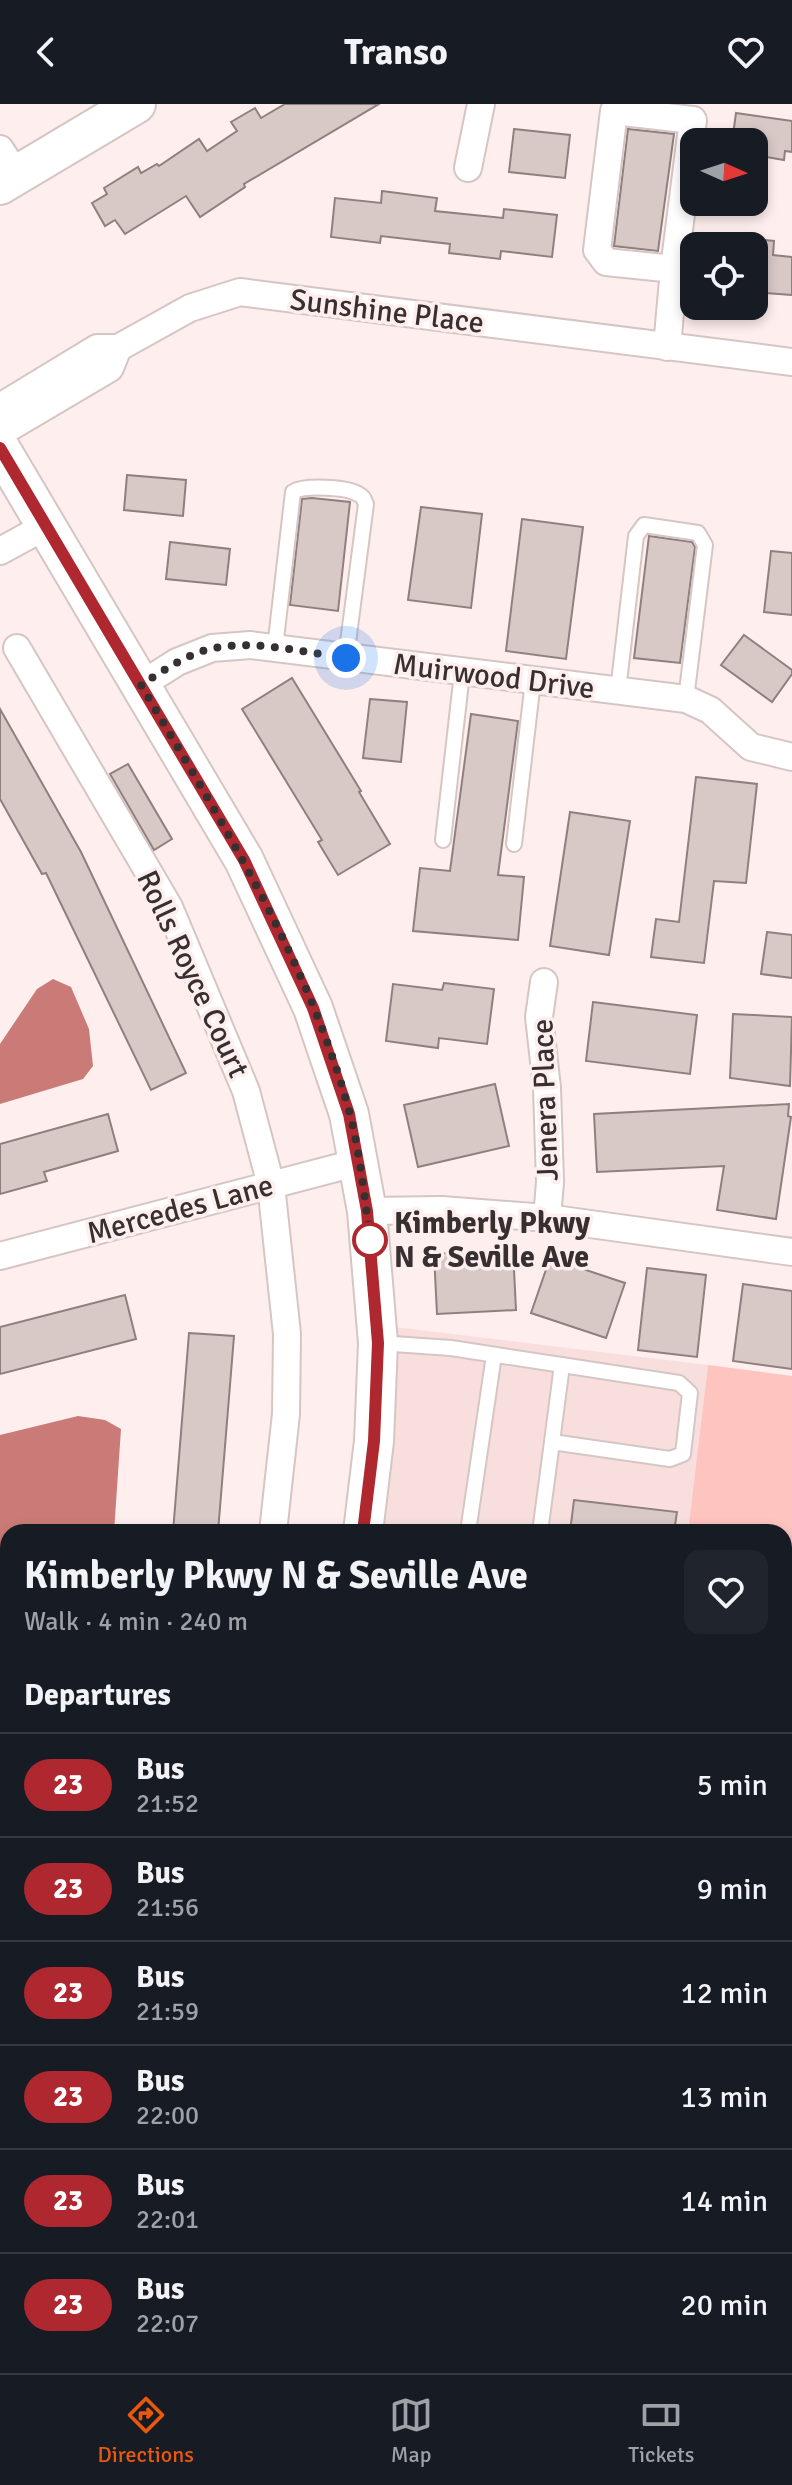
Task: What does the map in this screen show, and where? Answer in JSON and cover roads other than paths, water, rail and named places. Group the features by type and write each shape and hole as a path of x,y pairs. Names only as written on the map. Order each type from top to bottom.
{"street":[{"path":"6,170 136,104"},
{"path":"468,168 481,104"},
{"path":"667,347 694,112 614,111 597,250 606,262 674,269"},
{"name":"Sunshine Place","path":"0,407 97,348 118,348 190,308 240,292 792,362"},
{"name":"Sunshine Place","path":"0,433 110,368 118,348"},
{"path":"0,448 244,860 313,1008 349,1114 367,1211 378,1343 374,1441 364,1524"},
{"path":"0,551 46,526"},
{"name":"Muirwood Drive","path":"141,685 177,662 212,648 250,645 686,699 710,710 751,747 792,757"},
{"name":"Rolls Royce Court","path":"17,648 169,907 246,1091 271,1185 287,1334 286,1414 274,1524"},
{"name":"Jenera Place","path":"544,982 539,1017 547,1088 550,1182 547,1218"},
{"name":"Mercedes Lane","path":"0,1256 359,1162"},
{"path":"367,1211 442,1210 547,1218 792,1252"}],"lane":[{"path":"275,648 293,492 299,488 313,487 355,492 363,497 366,504 346,658"},
{"path":"618,691 636,536 644,525 698,533 705,545 686,699"},
{"path":"443,840 462,673"},
{"path":"514,844 533,681"},
{"path":"378,1343 437,1347 679,1383 690,1393 683,1454 670,1459 552,1442"},
{"path":"469,1524 494,1355"},
{"path":"541,1524 562,1365"}],"place":[{"name":"Kimberly Pkwy N & Seville Ave","path":"370,1240"}]}
